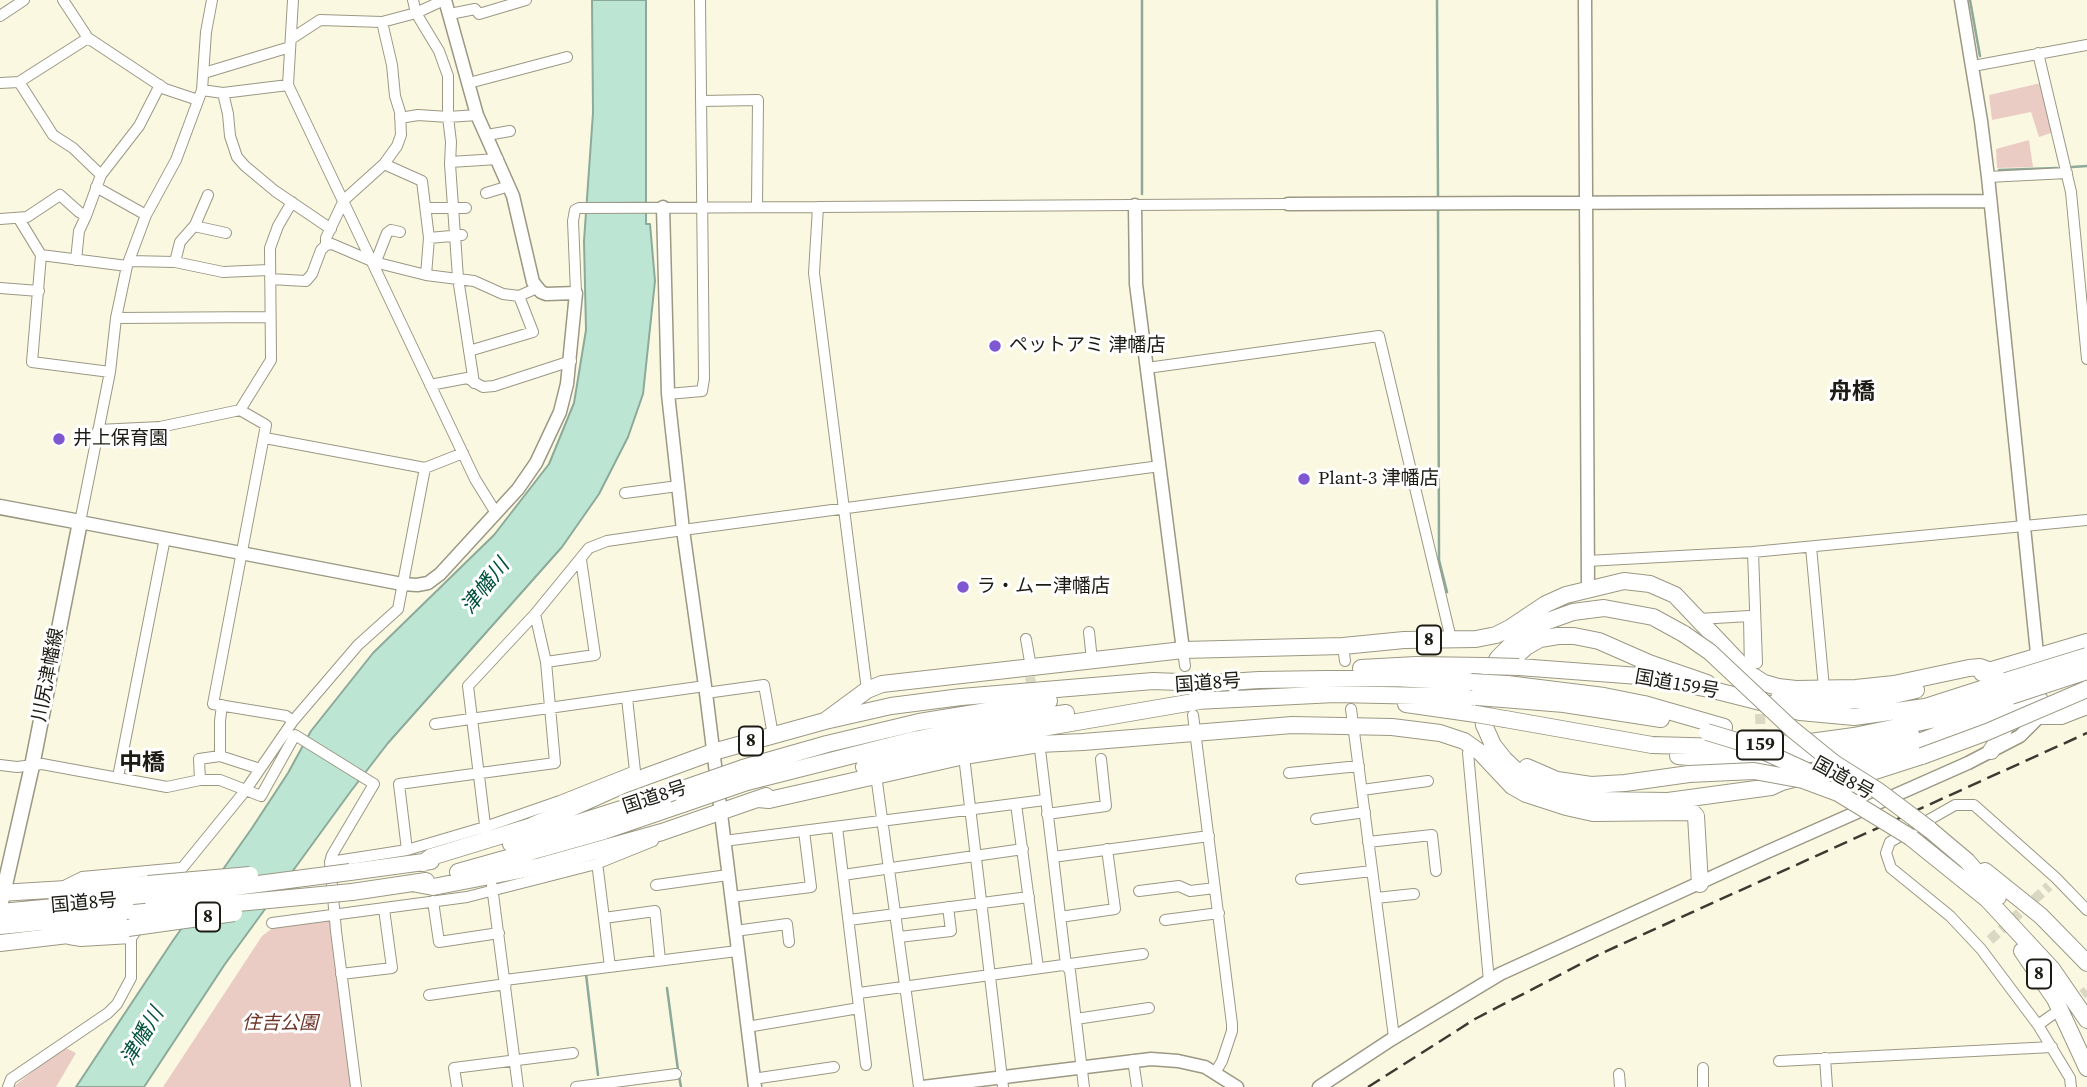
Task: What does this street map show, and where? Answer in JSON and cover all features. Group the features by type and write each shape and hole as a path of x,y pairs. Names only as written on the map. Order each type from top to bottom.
{"highway":[{"name":"8","path":"825,721 867,690 941,671 1030,670 1093,660 1344,654 1377,641 1476,639 1496,635 1510,628 1545,604 1588,588 1623,581 1650,584 1675,594 1757,673"},
{"path":"1929,829 1835,764 1710,652 1653,617 1604,608 1573,612 1537,625 1520,636 1498,658 1484,690 1484,725 1493,745 1521,775 1543,787 1596,800 1668,801 1772,787 1802,786 1868,773 1987,732 2087,690"},
{"path":"1713,690 1707,683 1649,663 1599,641 1558,636 1539,639 1511,658 1500,675 1492,706 1496,728 1514,756 1532,771 1557,780 1591,785 1689,774 1754,771 1804,780 1838,793 1910,837"},
{"path":"1737,696 1742,693 1812,701 1877,699 1991,671 2087,642"},
{"name":"国道159号","path":"1260,698 1278,701 1392,703 1474,698 1505,719 1651,745 1693,748 1810,742 1931,720 2087,656"},
{"name":"国道159号","path":"1259,680 1273,673 1416,665 1519,667 1652,677 1801,712 1854,716 1925,707 2087,671"},
{"path":"1757,673 1796,689 1894,684 1969,668 1980,667 1991,671"},
{"name":"国道8号","path":"1,901 27,917 131,927 260,910 286,898 417,884 555,845 683,804 745,775 827,744 919,722 1084,695 1205,683 1393,678 1474,698 1505,692 1604,696 1644,704 1724,727 1813,761 1929,829 1968,861 2029,932 2048,957 2052,969"},
{"name":"8","path":"423,863 430,857 529,827 636,775 825,721 891,706 961,697 1153,681 1205,683"},
{"name":"国道8号","path":"1505,692 1648,716 1707,732 1750,745 1849,792 1887,815 1995,907 2052,969 2087,1020"},
{"name":"国道8号","path":"0,926 27,917 150,891 294,879 423,863 505,846 667,794 745,775 1005,722 1098,709 1260,698"},
{"name":"8","path":"417,884 433,887 541,866 663,832 807,781 944,747 1205,700"},
{"path":"1772,787 1883,755 1994,715 2040,709 2061,716 2087,706"},
{"path":"1991,751 2007,723 1994,715"},
{"name":"8","path":"758,799 769,800 1039,742 1083,742 1292,725 1352,717 1456,738 1473,747 1512,786 1526,794 1566,807 1593,813 1692,812 1696,816 1700,884"},
{"path":"1608,738 1638,750 1732,761 1860,748 1971,722"},
{"name":"8","path":"1968,861 1979,866 2041,916 2087,963"},
{"name":"8","path":"1975,890 2055,999 2087,1068"},
{"path":"1,901 53,891 150,891"},
{"path":"0,943 131,927"}],"main road":[{"path":"0,507 79,522"},
{"name":"川尻津幡線","path":"1,901 32,766 79,522"}],"street":[{"path":"0,16 24,0"},
{"path":"63,0 88,38 165,89 200,95 288,85"},
{"path":"212,0 200,95 176,160 146,215 128,263 116,318 110,372 79,522 402,584 428,583 440,574 496,513 536,463 550,437 560,412 571,361 576,293 573,221 575,210 583,207 1990,201"},
{"path":"293,0 288,85 475,479 496,513"},
{"path":"413,0 416,13 439,51 448,76 448,117 452,142 450,162 458,236 458,278 474,383"},
{"path":"204,73 291,43 320,20 382,22 416,13 445,0 477,115 509,186 533,282 546,294 576,293"},
{"path":"668,394 702,391 701,0"},
{"path":"1585,0 1588,588"},
{"path":"1319,1087 1394,1037 1489,981 1601,926 1968,763 2020,736 2040,709 2038,657 1988,177 1961,0"},
{"path":"450,14 475,9 479,13 523,1"},
{"path":"41,255 128,263 175,262 223,272 306,281 326,245 344,200 384,164 397,146 401,135 392,65 382,22"},
{"path":"0,83 19,82 88,38"},
{"path":"1973,66 2087,45"},
{"path":"2038,53 2071,192 2087,359"},
{"path":"469,83 567,57"},
{"path":"19,82 53,135 73,148 101,175"},
{"path":"76,260 79,231 101,175 139,125 160,85"},
{"path":"223,93 230,136 237,157 275,191 331,229"},
{"path":"702,101 758,100 757,206"},
{"path":"400,118 418,115 477,115"},
{"path":"487,135 510,131"},
{"path":"450,162 498,159"},
{"path":"384,164 422,181 429,238 426,275"},
{"path":"1988,177 2067,173"},
{"path":"486,193 509,186"},
{"path":"96,187 146,215"},
{"path":"0,219 27,217 60,195 86,216"},
{"path":"175,262 180,242 194,226 208,195"},
{"path":"240,410 271,360 270,248 278,226 292,202"},
{"path":"1136,205 1136,284 1184,658"},
{"path":"818,206 814,274 867,690"},
{"path":"663,207 668,394 754,1083 834,1067"},
{"path":"426,208 466,208"},
{"path":"19,219 41,255 32,362 110,372"},
{"path":"194,226 226,233"},
{"path":"374,262 387,233 391,230 400,232"},
{"path":"429,238 458,236"},
{"path":"326,245 332,244 374,262 426,275 484,284 503,294 519,296 537,288"},
{"path":"0,288 39,291"},
{"path":"469,351 533,332 519,296"},
{"path":"116,318 271,317"},
{"path":"1147,368 1380,336 1451,639"},
{"path":"430,385 467,378 482,387 495,386 571,361"},
{"path":"98,430 160,427 240,410 267,425 213,704 286,716 293,721"},
{"path":"265,438 425,468 463,453"},
{"path":"486,830 468,686 535,614 589,548 607,541 683,530 1160,466"},
{"path":"8,1087 11,1079 108,1013 117,1004 131,978 131,927 245,791 293,721 358,645 398,609 425,468"},
{"path":"625,493 678,486"},
{"path":"1587,561 1752,552 2087,520"},
{"path":"118,777 165,538"},
{"path":"1811,547 1824,688"},
{"path":"1752,552 1752,615 1757,673"},
{"path":"546,662 595,655 581,559"},
{"path":"407,850 399,784 555,763 546,662 535,614"},
{"path":"1699,620 1752,615 1761,617 1757,673"},
{"path":"1088,632 1093,660"},
{"path":"1026,639 1030,670"},
{"path":"435,724 627,698 764,685 773,735"},
{"path":"330,862 407,850 486,830 636,775 627,698"},
{"path":"220,756 222,705"},
{"path":"1193,715 1232,1024 1222,1061 1215,1073"},
{"path":"1352,717 1394,1037"},
{"path":"0,765 42,764 167,787 200,780 220,780 261,796 295,735 374,784 330,862 356,1087"},
{"path":"1039,742 1084,1087"},
{"path":"1473,747 1468,753 1489,981"},
{"path":"200,780 199,759 220,756 260,769"},
{"path":"964,756 1002,1082"},
{"path":"1047,814 1106,806 1101,759"},
{"path":"1289,773 1359,766"},
{"path":"876,775 921,1087 1002,1082 1082,1067 1151,1059 1205,1067 1237,1087"},
{"path":"1362,790 1428,781"},
{"path":"724,841 1045,800"},
{"path":"1016,804 1038,968"},
{"path":"2071,1087 2070,1078 2038,1025 1981,949 1950,916 1891,868 1886,853 1890,842 1955,805 1974,805 2053,882 2087,910"},
{"path":"1316,818 1364,812"},
{"path":"837,827 866,1065"},
{"path":"731,897 811,887 804,831"},
{"path":"272,923 467,897 492,886 596,864 664,837 663,832"},
{"path":"1368,842 1432,835 1436,871"},
{"path":"1052,857 1209,836"},
{"path":"844,875 1023,849"},
{"path":"1060,917 1115,909 1107,849"},
{"path":"596,864 610,967"},
{"path":"53,891 82,877 180,868"},
{"path":"1301,879 1372,871"},
{"path":"656,885 728,875"},
{"path":"492,886 518,1087"},
{"path":"1139,891 1179,886 1190,891 1215,888"},
{"path":"1376,898 1414,894"},
{"path":"849,920 1029,897"},
{"path":"433,901 439,942 499,933"},
{"path":"899,937 951,931 948,907"},
{"path":"341,974 392,968 384,909"},
{"path":"604,918 655,911 660,960"},
{"path":"1165,920 1219,913"},
{"path":"735,931 787,924 789,942"},
{"path":"1981,949 1990,940"},
{"path":"429,995 610,967 737,951"},
{"path":"859,993 1143,954"},
{"path":"747,1027 859,1008"},
{"path":"1076,1019 1149,1008"},
{"path":"2038,1025 2052,1015"},
{"path":"1779,1061 2052,1047"},
{"path":"457,1087 454,1068 573,1053"},
{"path":"1825,1058 1827,1087"},
{"path":"1133,1060 1136,1087"},
{"path":"1703,1068 1703,1087"},
{"path":"1619,1073 1620,1087"},
{"path":"576,1087 676,1074"}],"green space":[{"path":"2041,83 2054,132 2039,137 2031,112 1992,120 1989,95"},
{"path":"2029,140 2033,167 1997,168 1996,149"},
{"name":"住吉公園","path":"331,920 351,1087 163,1087 262,936 274,927"},
{"path":"64,1047 76,1053 56,1087 13,1087"}],"water":[{"name":"津幡川","path":"592,0 646,0 646,224 650,224 655,281 643,394 628,437 599,494 562,547 388,743 225,964 144,1087 76,1087 252,828 288,773 311,731 373,653 494,535 549,464 574,403 586,330 584,241 593,113"}],"waterway":[{"path":"1142,0 1142,194"},
{"path":"1437,0 1438,197"},
{"path":"1970,0 1980,56"},
{"path":"2072,167 2087,166"},
{"path":"1999,170 2057,168"},
{"path":"1438,208 1439,560 1447,592"},
{"path":"586,974 598,1075"},
{"path":"667,988 678,1070"},
{"path":"679,1076 681,1087"}],"tunnel":[{"path":"1030,677 1033,694"},
{"path":"1759,699 1762,750"},
{"path":"1990,940 2049,886"},
{"path":"2070,1003 2087,991"}],"railway":[{"path":"1368,1087 1475,1019 1600,954 2087,733"}],"place":[{"name":"ペットアミ 津幡店","path":"995,346"},
{"name":"井上保育園","path":"59,439"},
{"name":"Plant-3 津幡店","path":"1304,479"},
{"name":"ラ・ムー津幡店","path":"963,587"}],"district":[{"name":"舟橋","path":"1852,393"},
{"name":"中橋","path":"142,764"}]}
